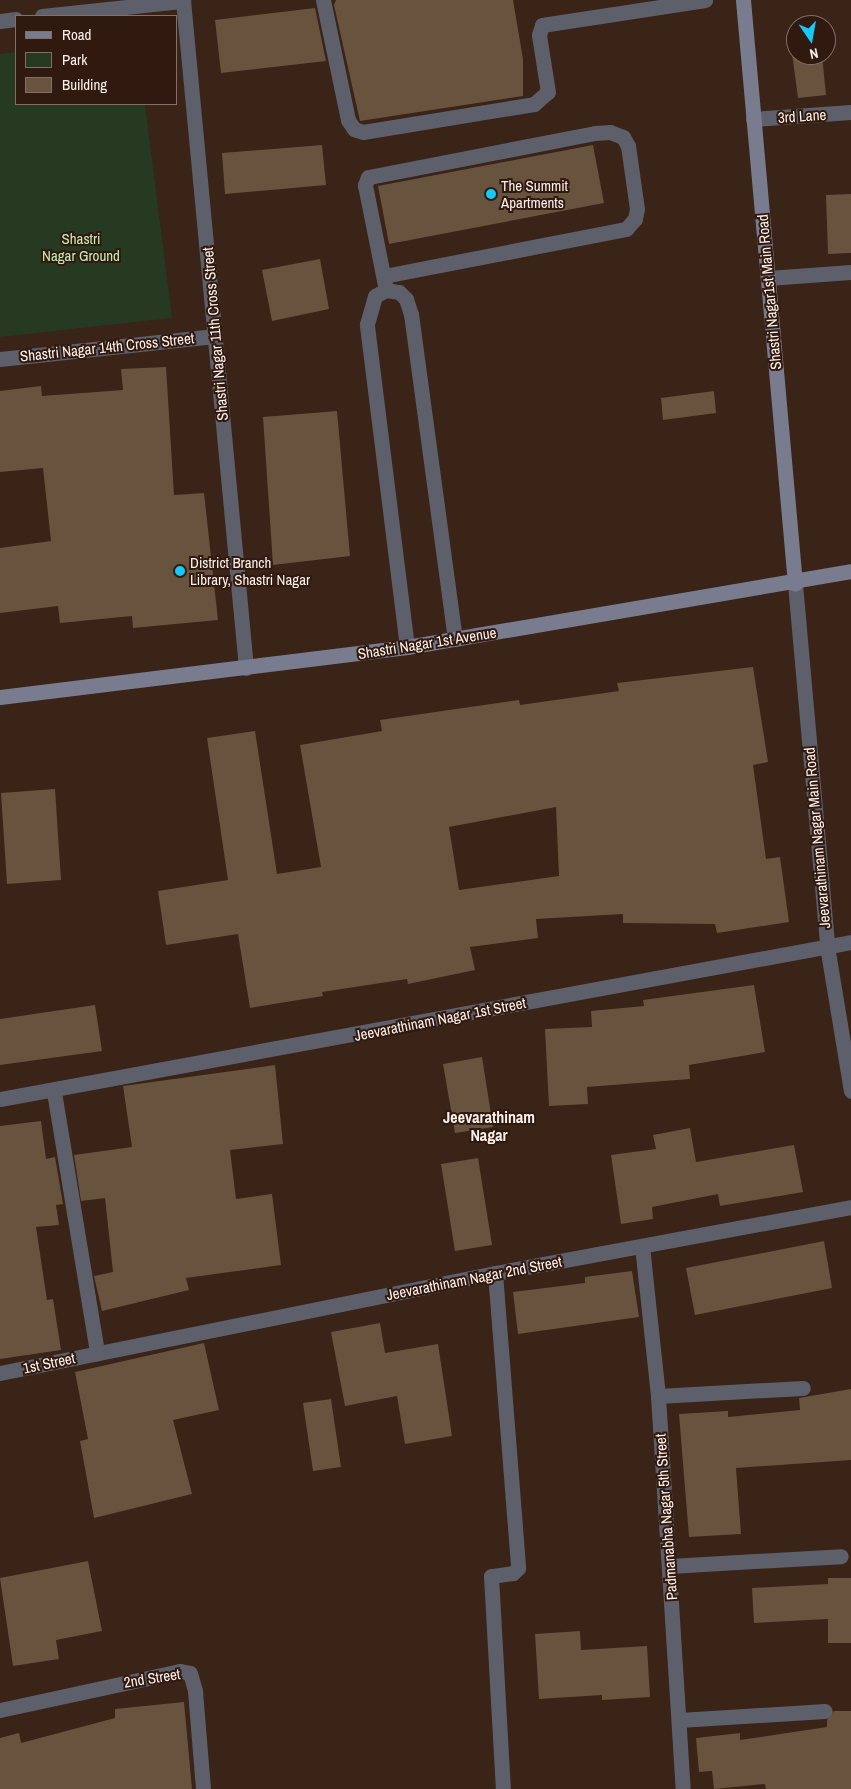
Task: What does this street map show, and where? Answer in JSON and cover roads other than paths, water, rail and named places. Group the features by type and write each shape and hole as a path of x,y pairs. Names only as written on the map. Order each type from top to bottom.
{"street":[{"path":"51,15 182,0"},
{"name":"Shastri Nagar 11th Cross Street","path":"182,0 246,668"},
{"path":"323,0 348,120 354,129 363,132 534,104 548,92 538,36 542,25 705,0"},
{"name":"Shastri Nagar1st Main Road","path":"743,0 794,584"},
{"path":"0,21 15,19"},
{"name":"3rd Lane","path":"753,119 851,112"},
{"path":"407,647 367,324 374,296 385,283 626,229 635,220 637,209 628,146 623,137 610,132 596,133 368,177 365,185 385,283 406,299 411,314 455,639"},
{"path":"768,278 851,272"},
{"name":"Shastri Nagar 14th Cross Street","path":"0,359 215,336"},
{"name":"Shastri Nagar 1st Avenue","path":"0,697 407,647 794,584 851,571"},
{"name":"Jeevarathinam Nagar Main Road","path":"794,584 826,946 851,1091"},
{"name":"Jeevarathinam Nagar 1st Street","path":"0,1099 54,1092 851,942"},
{"path":"54,1092 97,1353"},
{"name":"Jeevarathinam Nagar 2nd Street","path":"97,1353 495,1273 851,1207"},
{"name":"Padmanabha Nagar 5th Street","path":"642,1246 658,1396 683,1789"},
{"path":"495,1273 518,1568 513,1573 491,1576 503,1789"},
{"name":"1st Street","path":"0,1373 97,1353"},
{"path":"658,1396 802,1388"},
{"path":"670,1566 841,1556"},
{"name":"2nd Street","path":"0,1710 180,1670 190,1673 195,1691 203,1789"},
{"path":"678,1720 825,1711"}],"place":[{"name":"The Summit Apartments","path":"491,194"},
{"name":"District Branch Library, Shastri Nagar","path":"180,571"}],"district":[{"name":"Jeevarathinam Nagar","path":"489,1126"}],"park label":[{"name":"Shastri Nagar Ground","path":"81,246"}]}
